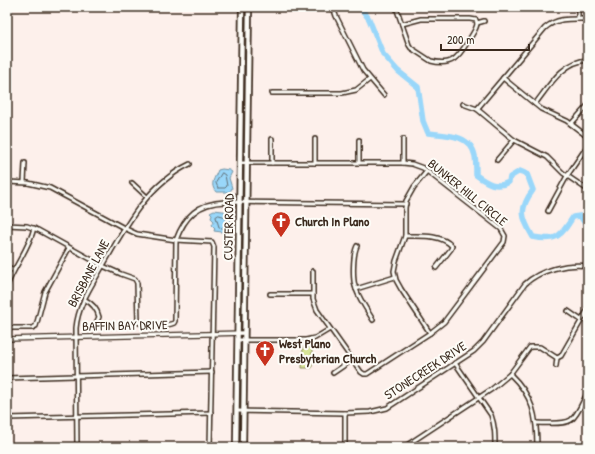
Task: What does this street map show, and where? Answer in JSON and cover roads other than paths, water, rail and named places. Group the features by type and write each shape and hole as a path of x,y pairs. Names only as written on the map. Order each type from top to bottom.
{"main road":[{"name":"CUSTER ROAD","path":"236,447 242,7"},
{"name":"CUSTER ROAD","path":"243,447 249,7"}],"street":[{"path":"333,7 359,63 384,95"},
{"path":"396,7 408,45 431,61 435,62 448,62 457,58 474,32 477,22"},
{"path":"578,7 578,19"},
{"path":"402,24 421,19 470,19 476,20 477,22 484,21"},
{"path":"477,109 544,28 562,19 588,19"},
{"path":"534,104 563,70 575,62 588,60"},
{"path":"503,78 541,109 560,117 588,137"},
{"path":"272,93 342,93 356,90 370,79"},
{"path":"463,104 477,109 514,140 547,157 567,176 588,190"},
{"path":"571,124 588,105"},
{"path":"272,139 272,163"},
{"path":"315,139 315,163"},
{"path":"403,139 403,164"},
{"path":"359,140 359,163"},
{"path":"497,160 514,140"},
{"path":"548,211 567,176 588,145"},
{"path":"24,182 25,163"},
{"name":"BUNKER HILL CIRCLE","path":"240,163 359,163 417,165 427,171 501,229 505,236 504,242 449,317 430,333 371,373 364,374 361,372 317,310 313,299 313,271"},
{"name":"BRISBANE LANE","path":"77,447 76,337 78,314 84,299 130,219 147,197 167,178 190,164"},
{"path":"427,171 412,191 406,204 405,236 394,271 401,289 430,333"},
{"path":"7,182 24,182 45,186 60,192 124,228 145,236 176,240 212,242 214,247 210,447"},
{"path":"132,183 147,197"},
{"path":"7,225 19,225 34,228 103,266 136,280 137,321 139,324 170,324 174,323 175,321 176,240 180,229 187,218 202,206 218,202 406,204"},
{"path":"7,286 13,270 28,244 34,228"},
{"path":"405,236 429,236 451,244 451,249 436,268"},
{"path":"357,246 355,251 354,283 373,320"},
{"path":"7,328 34,328 36,326 45,292 69,248"},
{"name":"STONECREEK DRIVE","path":"237,411 345,413 370,412 392,406 474,351 483,342 524,284 530,279 536,275 556,268 588,266"},
{"path":"7,268 13,270"},
{"path":"356,289 396,277"},
{"path":"270,294 313,294"},
{"path":"84,299 92,304 96,309 99,317 96,323"},
{"path":"556,366 557,358 561,356 588,309"},
{"path":"568,311 581,320"},
{"path":"238,340 306,340 319,336 330,329"},
{"name":"BAFFIN BAY DRIVE","path":"7,338 244,333"},
{"path":"404,447 480,398 510,374 530,347 540,347 557,358"},
{"path":"333,373 352,360"},
{"path":"455,363 490,415 494,424 495,447"},
{"path":"7,378 212,372"},
{"path":"510,374 529,399 535,416 537,447"},
{"path":"536,423 562,423 570,421 576,414 588,392"},
{"path":"7,418 211,413"},
{"path":"345,413 345,447"}],"water":[{"path":"222,169 232,172 229,178 232,188 230,192 216,192 214,189 213,181 218,170"},
{"path":"214,210 231,212 229,233 214,231 215,228 212,225 214,221 211,218 212,214 210,212"}],"waterway":[{"path":"360,7 369,19 383,54 398,71 418,87 423,121 428,133 449,135 468,143 473,149 475,156 476,175 488,183 500,185 509,182 510,177 520,171 527,174 533,190 525,203 523,213 526,224 533,237 548,239 558,236 573,217 580,216 588,228"}],"place":[{"name":"Church In Plano","path":"281,238"},
{"name":"West Plano Presbyterian Church","path":"265,367"}]}
